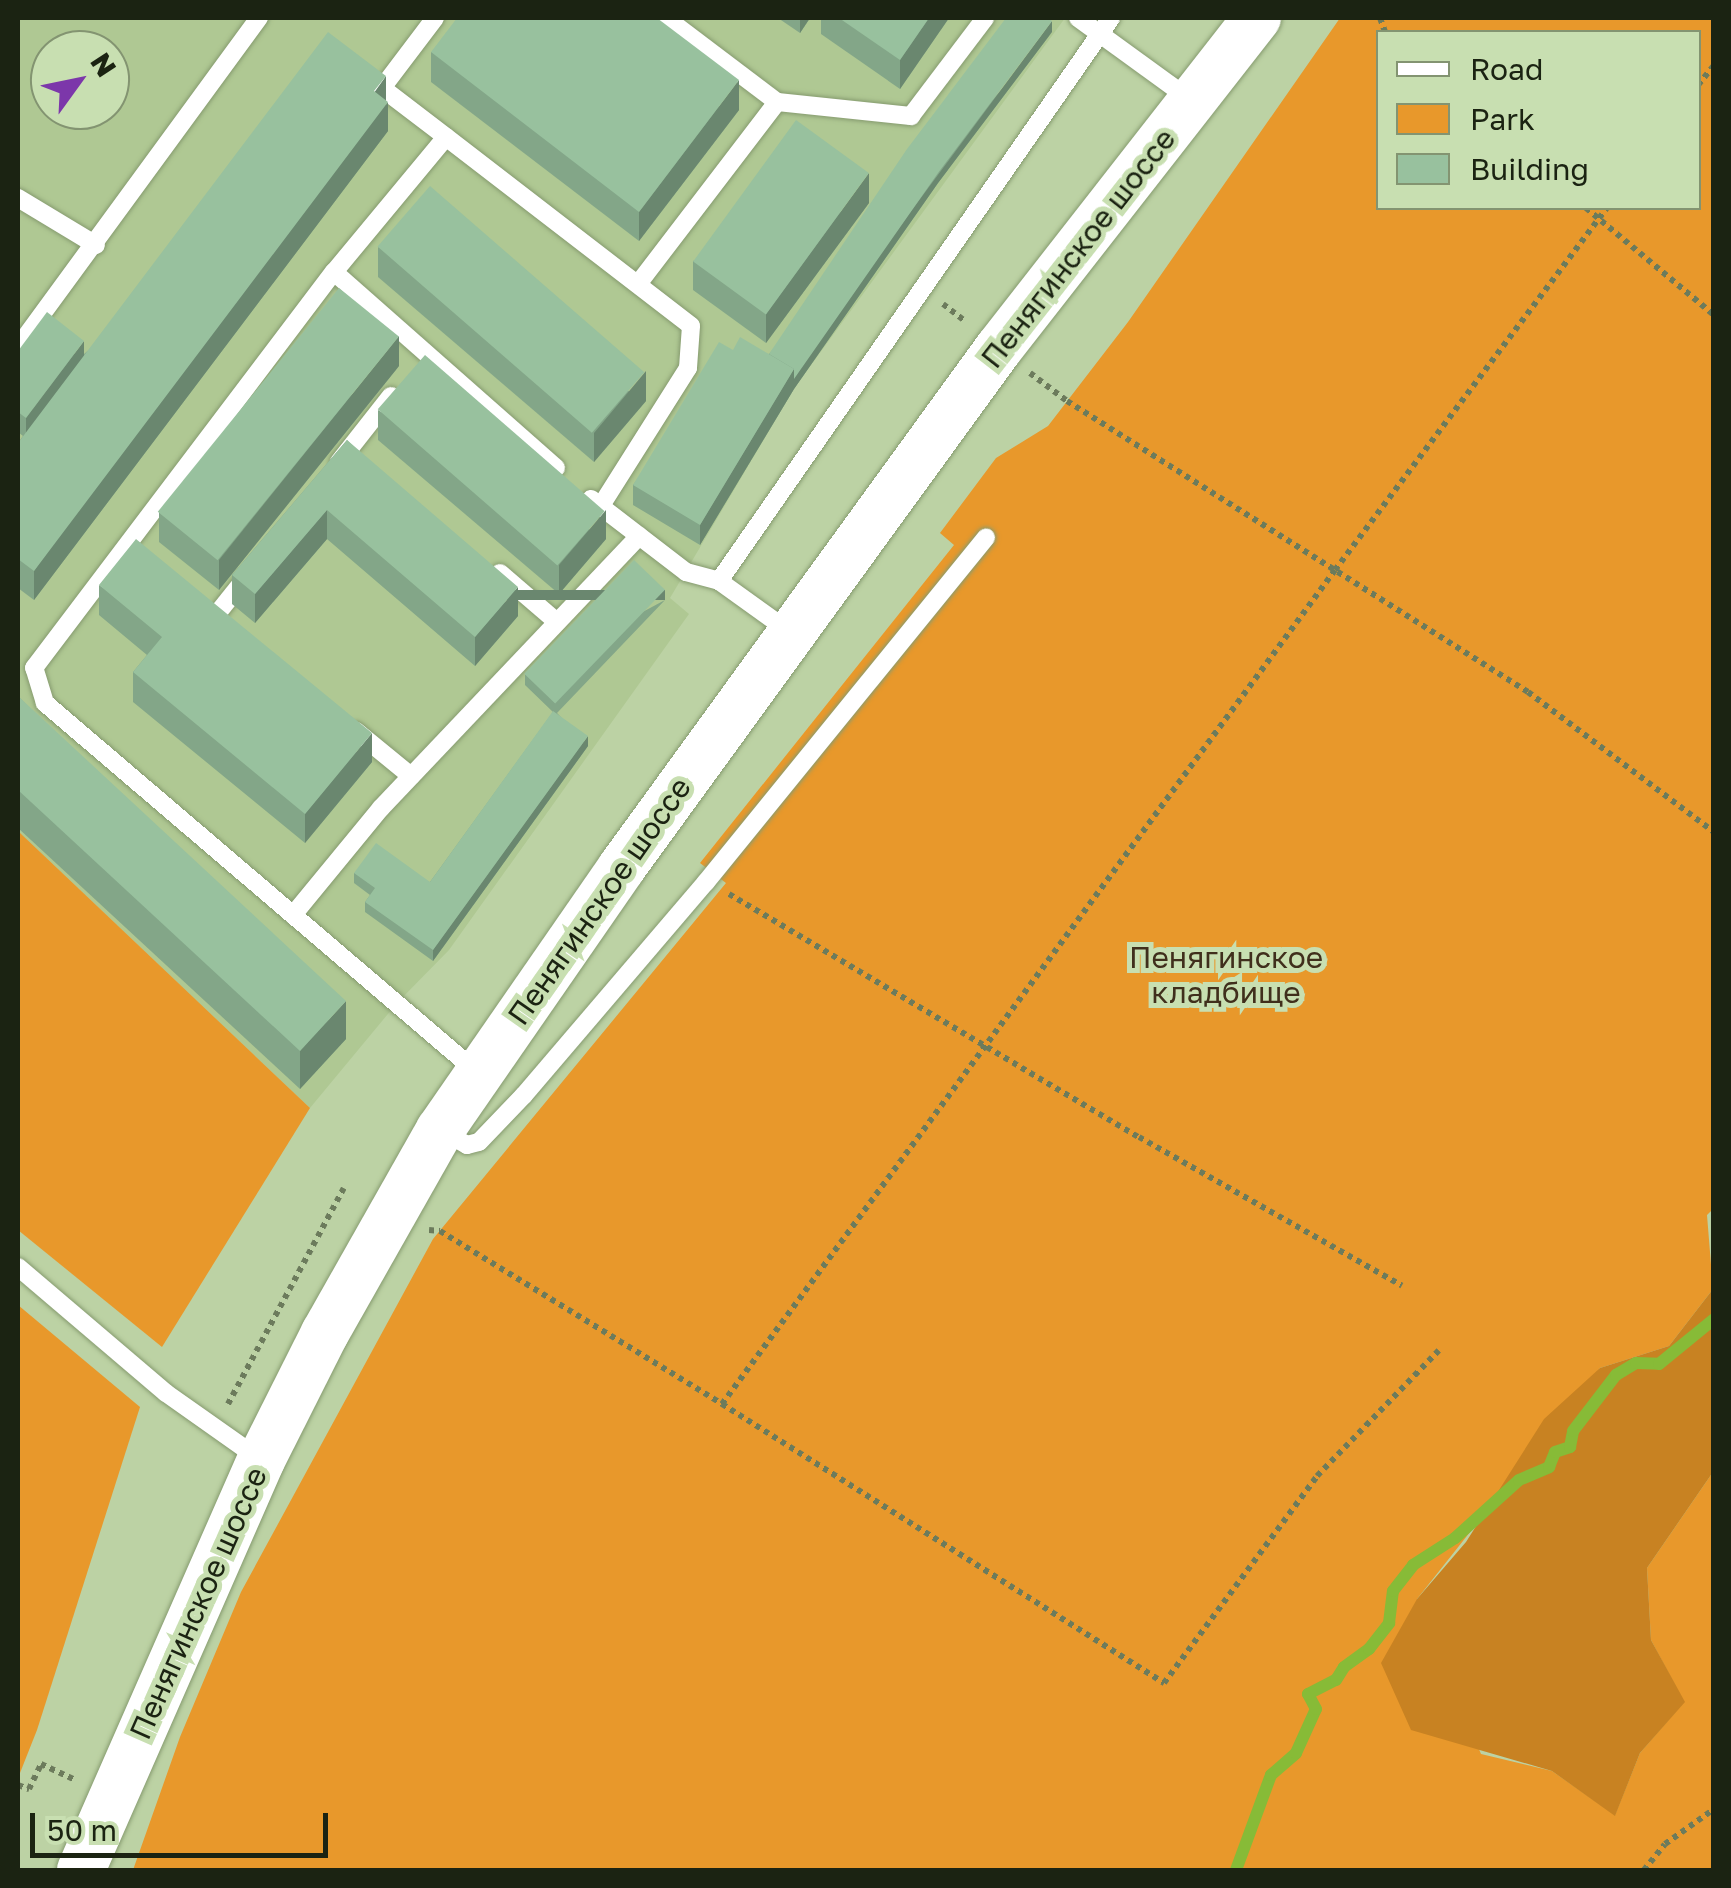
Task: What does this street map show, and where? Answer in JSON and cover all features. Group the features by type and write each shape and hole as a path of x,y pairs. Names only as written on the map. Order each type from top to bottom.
{"main road":[{"name":"Пенягинское шоссе","path":"81,1870 261,1460 325,1333 440,1130 791,633 999,348 1257,18"}],"lane":[{"path":"18,346 260,18"},
{"path":"435,18 382,88 691,326 688,368 600,506"},
{"path":"666,18 777,102 911,116 985,18"},
{"path":"1078,18 1192,101"},
{"path":"719,581 1111,18"},
{"path":"638,284 777,102"},
{"path":"446,137 334,272 135,550 34,668 45,703 478,1073"},
{"path":"18,198 96,245"},
{"path":"334,272 600,506 686,572 719,581 791,633"},
{"path":"414,368 426,353"},
{"path":"327,477 359,452 401,384"},
{"path":"292,914 411,776 639,536"},
{"path":"440,1130 467,1146 479,1142 706,882 986,537"},
{"path":"484,559 557,622"},
{"path":"216,616 253,569"},
{"path":"336,714 411,776"},
{"path":"18,1267 166,1393 261,1460"}],"path":[{"path":"1588,210 1714,315"},
{"path":"722,1404 1334,570 1606,210"},
{"path":"923,288 966,322"},
{"path":"1034,375 1067,401 1528,692 1714,832"},
{"path":"706,882 1402,1286"},
{"path":"418,1230 440,1231 1164,1683 1318,1476 1439,1350"},
{"path":"18,1786 29,1789 41,1764 60,1773"},
{"path":"1644,1870 1665,1844 1714,1809"}],"shaded area":[{"path":"18,18 1065,18 795,387 670,598 689,614 449,950 397,1003 310,1108 18,831"},
{"path":"1713,1289 1713,1472 1647,1568 1651,1640 1685,1702 1640,1753 1615,1816 1552,1771 1411,1730 1381,1663 1417,1599 1466,1542 1544,1419 1600,1368 1669,1346"}],"green space":[{"name":"Пенягинское кладбище","path":"1340,18 1713,18 1714,1208 1707,1215 1713,1289 1669,1346 1600,1368 1417,1599 1481,1754 1552,1771 1615,1815 1640,1753 1684,1702 1651,1640 1647,1568 1713,1472 1713,1870 133,1870 180,1737 241,1592 433,1239 726,883 700,863 954,545 940,533 996,458 1048,426 1128,322"},
{"path":"18,831 310,1108 162,1347 18,1230"},
{"path":"18,1305 140,1407 37,1730 18,1778"}],"building":[{"path":"457,18 657,18 739,80 639,212 431,52"},
{"path":"839,18 929,18 900,60"},
{"path":"1006,18 1052,21 938,173 794,379 794,369 769,354 907,149"},
{"path":"328,32 386,76 374,91 388,102 34,571 18,559 18,443"},
{"path":"796,120 869,173 766,314 693,262"},
{"path":"430,186 644,372 592,433 378,246"},
{"path":"339,288 399,336 218,560 158,512"},
{"path":"47,312 84,341 26,418 18,412 18,351"},
{"path":"740,337 794,369 700,525 633,485 719,342 733,350"},
{"path":"425,355 605,511 557,565 378,409"},
{"path":"347,440 518,587 475,637 327,510 255,594 232,575"},
{"path":"136,539 372,733 305,814 133,672 162,637 99,585"},
{"path":"634,560 665,590 555,704 524,674"},
{"path":"18,696 346,1001 300,1051 18,790"},
{"path":"553,711 588,736 433,950 365,902 375,888 354,873 376,843 430,882"}],"waterway":[{"path":"1236,1870 1271,1775 1296,1753 1316,1709 1308,1694 1336,1680 1344,1667 1369,1649 1389,1623 1393,1591 1413,1565 1455,1538 1519,1480 1549,1467 1555,1452 1570,1447 1573,1431 1616,1375 1636,1363 1659,1364 1714,1319"}]}
